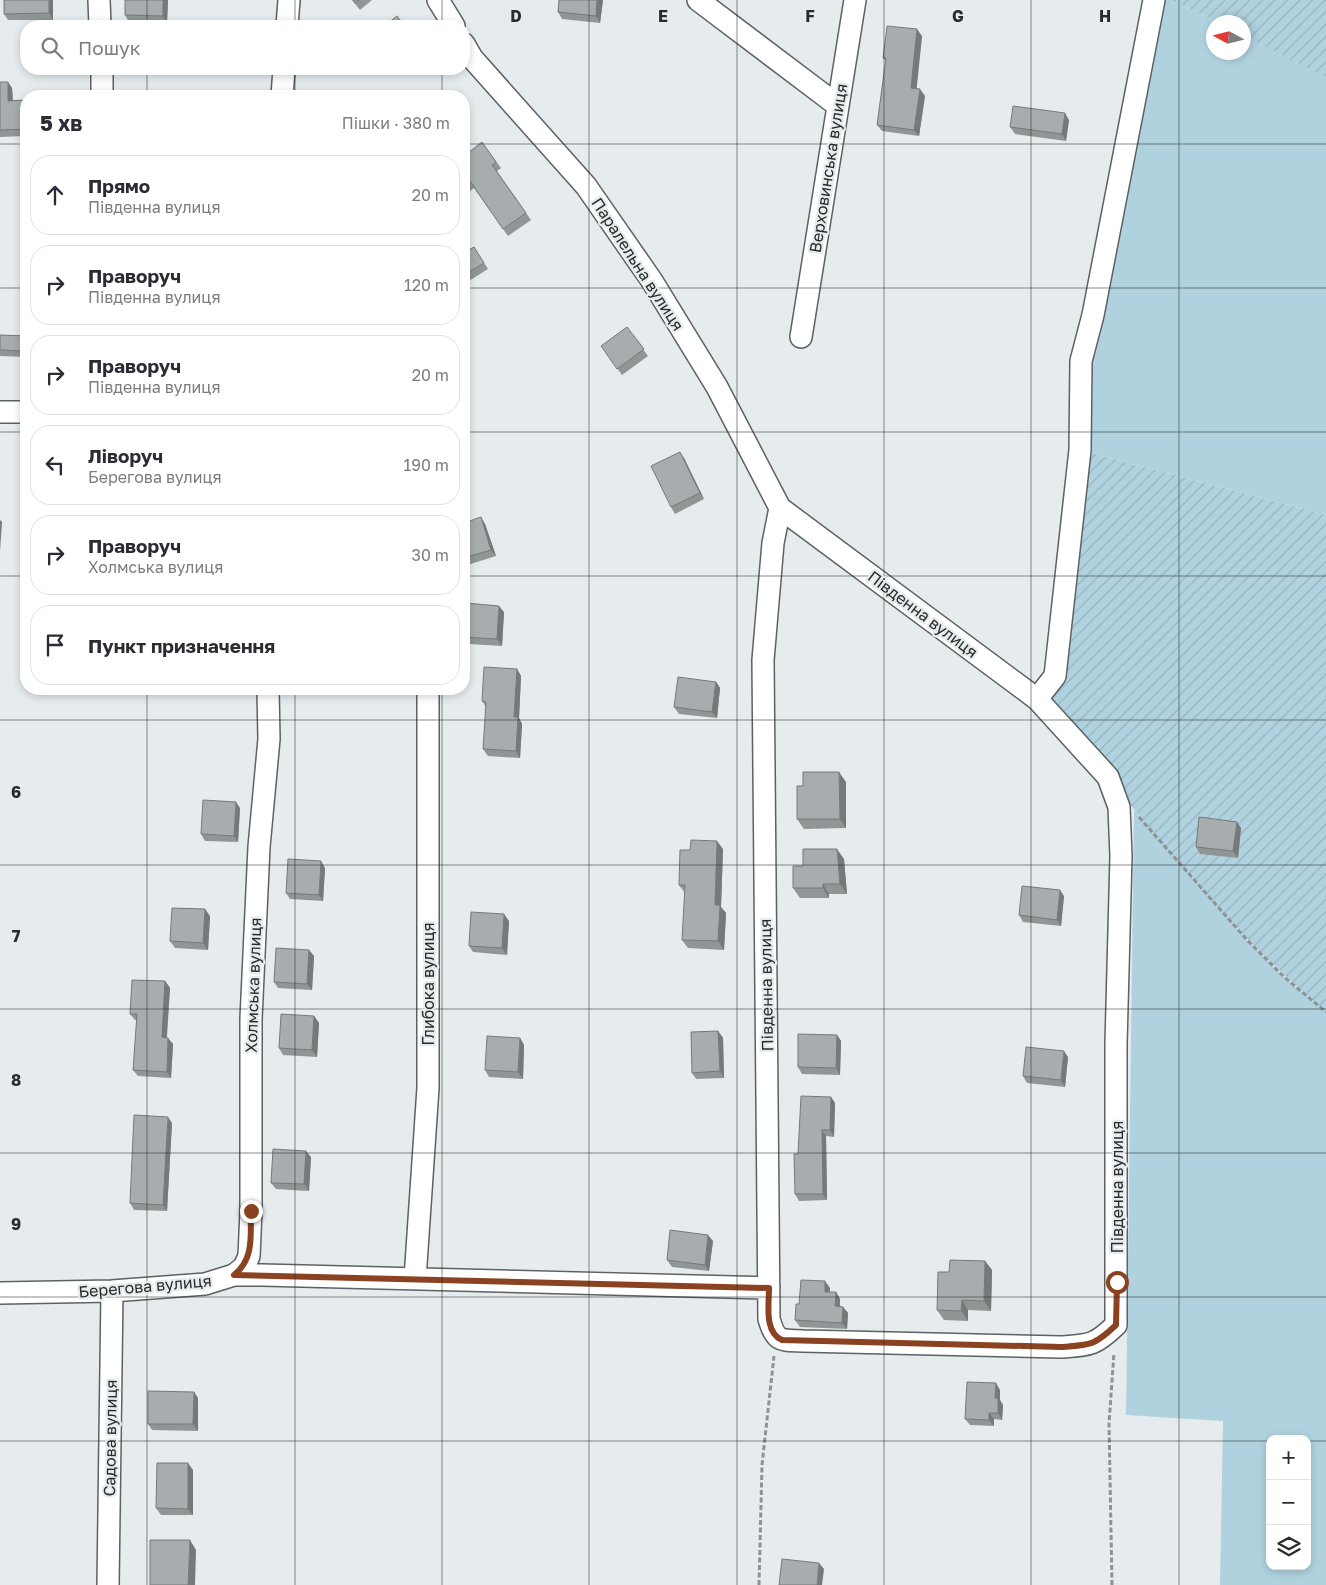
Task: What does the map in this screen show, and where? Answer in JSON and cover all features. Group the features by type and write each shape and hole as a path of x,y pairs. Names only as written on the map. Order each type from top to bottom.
{"street":[{"path":"99,0 100,20"},
{"path":"287,20 288,0"},
{"path":"438,0 450,20"},
{"path":"698,0 837,105"},
{"name":"Верховинська вулиця","path":"801,337 855,0"},
{"path":"1037,699 1055,676 1080,450 1081,361 1093,315 1154,0"},
{"name":"Паралельна вулиця","path":"470,54 586,186 652,281 717,387 780,508"},
{"path":"102,75 102,90"},
{"path":"282,90 284,75"},
{"path":"0,412 20,412"},
{"name":"Південна вулиця","path":"776,1337 769,1319 763,660 773,543 780,508 1037,699 1108,777 1120,807 1121,856 1116,1044 1116,1325"},
{"name":"Холмська вулиця","path":"234,1275 244,1267 249,1256 251,1019 259,847 269,739 268,695"},
{"name":"Глибока вулиця","path":"415,1279 428,1088 428,695"},
{"name":"Берегова вулиця","path":"0,1293 112,1291 205,1284 234,1275 769,1288"},
{"name":"Садова вулиця","path":"108,1585 112,1291"},
{"path":"776,1337 782,1340 803,1341 1061,1347 1090,1345 1100,1340 1116,1325"}],"path":[{"path":"1134,810 1247,940 1284,977 1326,1012"},
{"path":"1112,1585 1109,1423 1116,1325"},
{"path":"759,1585 762,1465 776,1337"}],"shaded area":[{"path":"1154,0 1171,0 1206,17 1206,60 1251,60 1251,38 1326,76 1326,515 1080,450 1081,361"},
{"path":"1171,0 1326,0 1326,77 1251,40 1251,15 1206,15 1206,17"},
{"path":"1080,450 1326,515 1326,1012 1267,958 1212,901 1091,758 1037,699 1055,676"},
{"path":"1134,810 1247,940 1284,977 1326,1012 1326,1585 1220,1585 1223,1421 1126,1415"}],"building":[{"path":"4,0 49,0 49,13 4,14"},
{"path":"125,0 163,0 163,16 125,15"},
{"path":"559,0 597,0 596,16 558,12"},
{"path":"397,16 400,20 392,20"},
{"path":"887,26 917,29 911,88 920,89 914,130 877,125 886,58 883,58"},
{"path":"0,82 8,82 8,101 20,100 20,129 0,130"},
{"path":"1013,106 1065,113 1062,134 1010,127"},
{"path":"482,142 496,162 492,165 526,213 503,229 470,181 470,151"},
{"path":"474,247 484,263 470,271 470,249"},
{"path":"627,327 644,349 617,369 601,346"},
{"path":"0,335 20,336 20,351 0,350"},
{"path":"680,452 700,493 671,507 651,466"},
{"path":"481,517 491,550 470,556 470,521"},
{"path":"470,603 499,606 497,639 470,637"},
{"path":"484,667 517,669 514,717 518,717 516,751 483,749 486,702 482,701"},
{"path":"678,677 716,682 712,712 674,707"},
{"path":"803,772 839,772 840,819 797,819 797,786 803,786"},
{"path":"203,800 236,802 234,836 201,834"},
{"path":"1199,817 1237,822 1233,851 1196,847"},
{"path":"691,840 717,841 715,905 720,905 718,941 682,940 685,885 679,885 680,850 690,850"},
{"path":"803,849 837,849 840,884 823,884 823,888 793,888 793,866 803,866"},
{"path":"288,859 321,861 319,895 286,893"},
{"path":"1022,886 1060,890 1057,920 1019,915"},
{"path":"172,908 205,909 203,943 170,941"},
{"path":"471,912 504,914 502,948 469,946"},
{"path":"276,948 309,950 307,984 274,982"},
{"path":"132,980 165,981 162,1037 168,1038 167,1072 133,1070 137,1014 130,1014"},
{"path":"281,1014 314,1016 312,1050 279,1048"},
{"path":"718,1031 720,1071 692,1073 691,1032"},
{"path":"798,1034 837,1035 836,1068 798,1067"},
{"path":"487,1036 520,1038 518,1072 485,1070"},
{"path":"1026,1047 1064,1051 1061,1080 1023,1076"},
{"path":"801,1096 831,1097 830,1130 822,1130 823,1194 795,1194 794,1154 798,1154"},
{"path":"134,1115 168,1117 163,1205 130,1203"},
{"path":"273,1149 306,1151 304,1184 271,1183"},
{"path":"670,1230 708,1235 705,1265 667,1260"},
{"path":"950,1260 985,1261 984,1301 962,1300 961,1311 937,1310 938,1272 949,1272"},
{"path":"801,1280 825,1281 825,1292 836,1292 835,1306 843,1307 842,1323 795,1320 796,1304 799,1304"},
{"path":"967,1382 996,1383 995,1398 998,1398 998,1413 989,1413 989,1420 965,1419"},
{"path":"148,1391 194,1392 193,1424 148,1424"},
{"path":"157,1463 188,1463 188,1509 156,1508"},
{"path":"150,1540 190,1540 188,1585 150,1585"},
{"path":"782,1559 819,1563 817,1585 779,1585"}],"route":[{"path":"251,1211 249,1256 244,1267 234,1275 769,1288 769,1319 773,1333 782,1340 1061,1347 1090,1345 1100,1340 1116,1325 1117,1282"}]}
